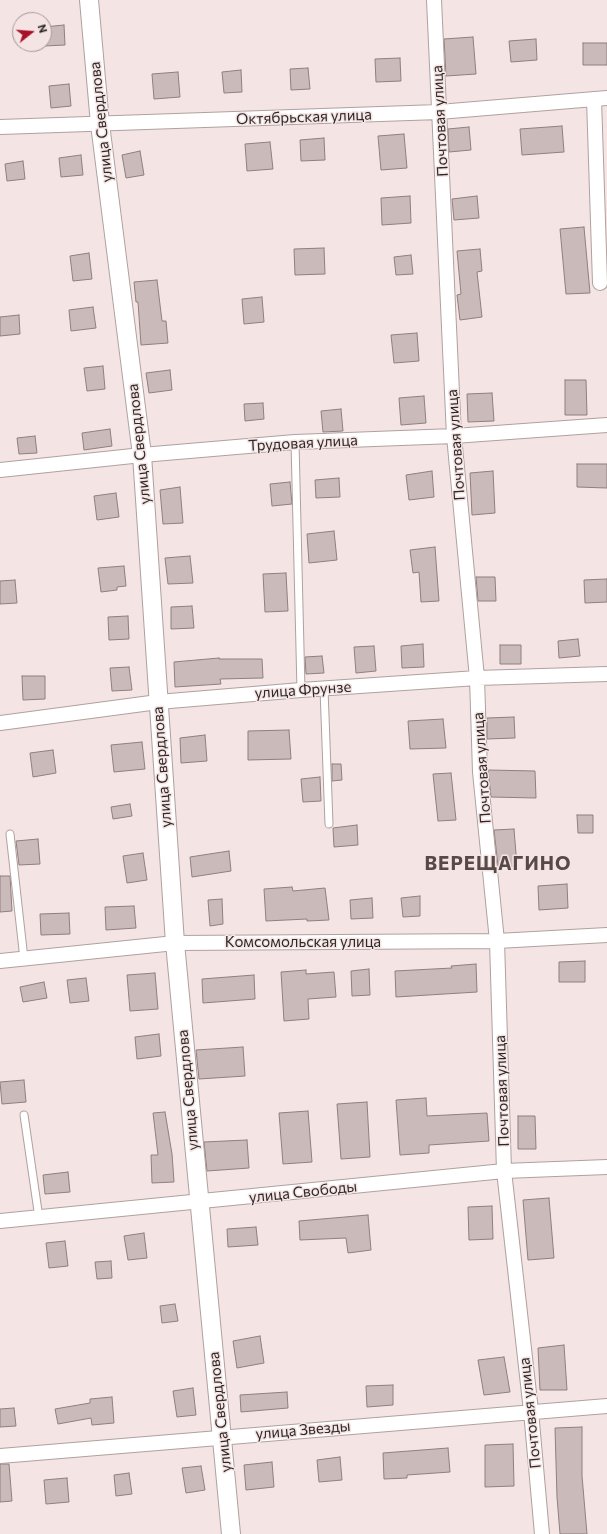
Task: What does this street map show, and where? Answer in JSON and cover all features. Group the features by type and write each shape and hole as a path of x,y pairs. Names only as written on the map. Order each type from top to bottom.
{"street":[{"name":"улица Свердлова","path":"89,0 100,124 142,455 175,943 198,1203 231,1534"},
{"name":"Почтовая улица","path":"434,0 454,436 477,678 480,772 497,941 504,1171 542,1534"},
{"name":"Октябрьская улица","path":"0,127 439,112 601,99"},
{"path":"600,283 601,99"},
{"name":"Трудовая улица","path":"0,470 142,455 295,442 454,436 607,425"},
{"name":"улица Фрунзе","path":"0,723 158,702 301,690 477,678 607,674"},
{"name":"Комсомольская улица","path":"0,961 175,943 497,941 607,935"},
{"name":"улица Свободы","path":"0,1221 198,1203 504,1171 607,1168"},
{"name":"улица Звезды","path":"0,1456 530,1411 607,1406"}],"lane":[{"path":"295,442 301,690"},
{"path":"324,689 328,824"},
{"path":"10,834 24,959"},
{"path":"24,1115 39,1218"}],"building":[{"path":"64,25 65,45 52,46 52,26"},
{"path":"473,37 476,74 446,76 444,39"},
{"path":"536,39 537,60 511,62 509,41"},
{"path":"583,43 607,43 607,65 583,65"},
{"path":"400,58 401,81 376,82 375,59"},
{"path":"308,68 310,89 291,90 290,69"},
{"path":"241,70 242,92 224,93 222,72"},
{"path":"178,72 180,97 154,99 152,74"},
{"path":"69,84 71,106 51,108 49,86"},
{"path":"562,126 564,152 522,155 520,129"},
{"path":"469,127 471,150 449,152 448,129"},
{"path":"404,134 407,168 381,170 378,136"},
{"path":"324,138 325,160 301,161 300,140"},
{"path":"270,142 273,169 247,171 245,144"},
{"path":"140,151 144,175 126,178 122,155"},
{"path":"81,155 83,175 61,177 59,158"},
{"path":"23,161 25,179 7,181 5,164"},
{"path":"410,196 411,223 382,225 381,198"},
{"path":"477,196 479,218 454,220 452,199"},
{"path":"584,227 590,293 566,294 560,229"},
{"path":"324,248 325,274 295,275 294,249"},
{"path":"480,249 482,271 477,272 482,317 460,320 457,295 461,294 457,251"},
{"path":"89,253 92,279 73,281 70,256"},
{"path":"411,255 413,274 396,275 394,257"},
{"path":"157,280 162,321 166,321 168,343 141,345 138,302 136,302 134,282"},
{"path":"262,297 264,322 244,324 242,299"},
{"path":"93,307 96,328 71,331 69,310"},
{"path":"19,315 20,334 0,336 0,317"},
{"path":"417,333 419,361 394,363 391,335"},
{"path":"103,366 105,389 87,391 84,368"},
{"path":"170,370 172,390 149,393 146,373"},
{"path":"565,380 586,380 587,415 565,415"},
{"path":"492,393 494,421 468,422 467,394"},
{"path":"424,396 426,423 401,425 399,398"},
{"path":"263,403 264,419 245,421 244,404"},
{"path":"341,409 343,431 323,432 321,411"},
{"path":"110,429 112,446 84,450 82,433"},
{"path":"35,436 37,453 19,454 17,438"},
{"path":"577,464 607,464 607,488 577,487"},
{"path":"432,471 434,497 409,500 406,475"},
{"path":"493,471 495,513 472,515 470,473"},
{"path":"339,478 340,497 316,498 315,480"},
{"path":"290,482 292,504 272,506 270,484"},
{"path":"180,487 183,523 163,524 160,490"},
{"path":"116,493 119,517 97,520 94,496"},
{"path":"334,531 337,560 309,563 307,534"},
{"path":"435,547 439,601 421,602 419,572 413,573 410,550"},
{"path":"190,556 193,583 168,584 165,558"},
{"path":"124,566 126,586 117,587 117,590 101,592 98,568"},
{"path":"286,573 288,611 265,612 263,574"},
{"path":"476,577 495,577 496,601 478,601"},
{"path":"607,579 607,602 585,603 584,580"},
{"path":"15,580 17,603 0,604 0,581"},
{"path":"192,606 194,628 171,629 171,607"},
{"path":"128,616 129,639 109,640 108,617"},
{"path":"578,639 580,656 559,658 558,641"},
{"path":"423,644 424,667 402,668 401,646"},
{"path":"500,645 521,645 521,664 500,664"},
{"path":"374,646 376,671 356,673 354,647"},
{"path":"322,656 324,673 306,674 305,657"},
{"path":"219,658 262,659 263,678 220,679 221,684 175,687 174,662"},
{"path":"129,667 132,690 112,691 110,668"},
{"path":"22,676 45,676 45,699 23,700"},
{"path":"514,717 515,738 487,739 487,718"},
{"path":"443,719 446,748 410,749 408,721"},
{"path":"289,730 291,759 248,760 248,731"},
{"path":"205,735 207,761 181,763 180,738"},
{"path":"142,742 145,769 114,772 111,745"},
{"path":"53,750 56,773 33,777 30,753"},
{"path":"332,764 341,764 342,780 332,781"},
{"path":"488,770 535,771 536,798 491,797"},
{"path":"451,773 456,820 438,821 433,774"},
{"path":"320,777 321,801 303,802 301,779"},
{"path":"130,804 132,816 113,819 111,807"},
{"path":"577,815 593,815 593,833 578,833"},
{"path":"357,825 358,845 334,847 333,828"},
{"path":"514,829 517,866 498,866 494,830"},
{"path":"38,839 40,864 19,865 16,841"},
{"path":"229,851 231,871 192,877 190,857"},
{"path":"143,853 147,880 127,883 123,856"},
{"path":"0,876 10,876 12,911 0,912"},
{"path":"567,884 568,908 539,910 538,886"},
{"path":"292,887 293,891 325,888 329,920 307,921 307,919 266,921 264,889"},
{"path":"420,896 420,916 403,917 401,898"},
{"path":"372,898 373,918 351,919 350,900"},
{"path":"222,899 223,924 210,926 208,900"},
{"path":"134,906 136,928 106,930 105,907"},
{"path":"69,913 70,934 41,935 40,914"},
{"path":"585,961 585,982 559,982 559,962"},
{"path":"476,964 477,992 396,997 395,971 452,968 451,966"},
{"path":"369,969 370,995 352,996 351,971"},
{"path":"306,970 306,974 334,972 336,997 308,999 309,1019 284,1021 281,972"},
{"path":"155,973 158,1009 130,1011 127,975"},
{"path":"254,975 255,999 203,1003 202,979"},
{"path":"86,978 89,1001 70,1003 67,980"},
{"path":"44,982 47,998 23,1002 20,987"},
{"path":"159,1034 161,1056 137,1059 135,1037"},
{"path":"243,1047 245,1076 199,1079 196,1050"},
{"path":"24,1080 26,1102 2,1104 0,1082"},
{"path":"426,1098 427,1116 487,1113 489,1141 429,1145 429,1153 400,1155 396,1100"},
{"path":"367,1102 370,1157 341,1159 337,1104"},
{"path":"308,1111 312,1162 283,1164 279,1113"},
{"path":"165,1112 172,1154 174,1182 152,1183 151,1155 158,1155 153,1113"},
{"path":"518,1116 535,1116 536,1149 518,1149"},
{"path":"247,1140 249,1168 207,1171 204,1142"},
{"path":"68,1172 70,1192 45,1194 43,1175"},
{"path":"549,1198 554,1258 528,1260 523,1200"},
{"path":"492,1206 493,1239 469,1240 468,1207"},
{"path":"368,1215 371,1250 348,1253 346,1238 300,1240 299,1221"},
{"path":"256,1227 258,1245 228,1247 227,1229"},
{"path":"144,1233 147,1258 128,1260 124,1236"},
{"path":"65,1241 68,1266 49,1268 46,1243"},
{"path":"111,1261 112,1278 97,1279 95,1262"},
{"path":"175,1304 178,1321 162,1323 160,1306"},
{"path":"260,1336 264,1363 237,1368 233,1341"},
{"path":"564,1345 567,1390 540,1390 538,1348"},
{"path":"504,1357 510,1392 484,1395 478,1360"},
{"path":"393,1385 393,1405 367,1407 366,1386"},
{"path":"193,1388 196,1415 177,1417 173,1391"},
{"path":"287,1392 288,1408 241,1412 240,1395"},
{"path":"112,1397 114,1423 92,1425 91,1418 58,1424 55,1409 90,1403 90,1399"},
{"path":"14,1408 16,1426 0,1427 0,1409"},
{"path":"582,1427 582,1476 587,1534 560,1534 557,1497 555,1428"},
{"path":"513,1444 514,1486 485,1487 485,1445"},
{"path":"448,1448 450,1472 407,1475 407,1478 384,1479 383,1453"},
{"path":"340,1457 342,1480 319,1482 317,1460"},
{"path":"272,1462 274,1487 246,1490 244,1465"},
{"path":"0,1464 9,1464 12,1501 0,1502"},
{"path":"201,1466 205,1490 186,1493 182,1468"},
{"path":"129,1473 132,1494 116,1496 114,1475"},
{"path":"67,1478 69,1502 46,1504 44,1480"}],"district":[{"name":"ВЕРЕЩАГИНО","path":"498,864"}]}
